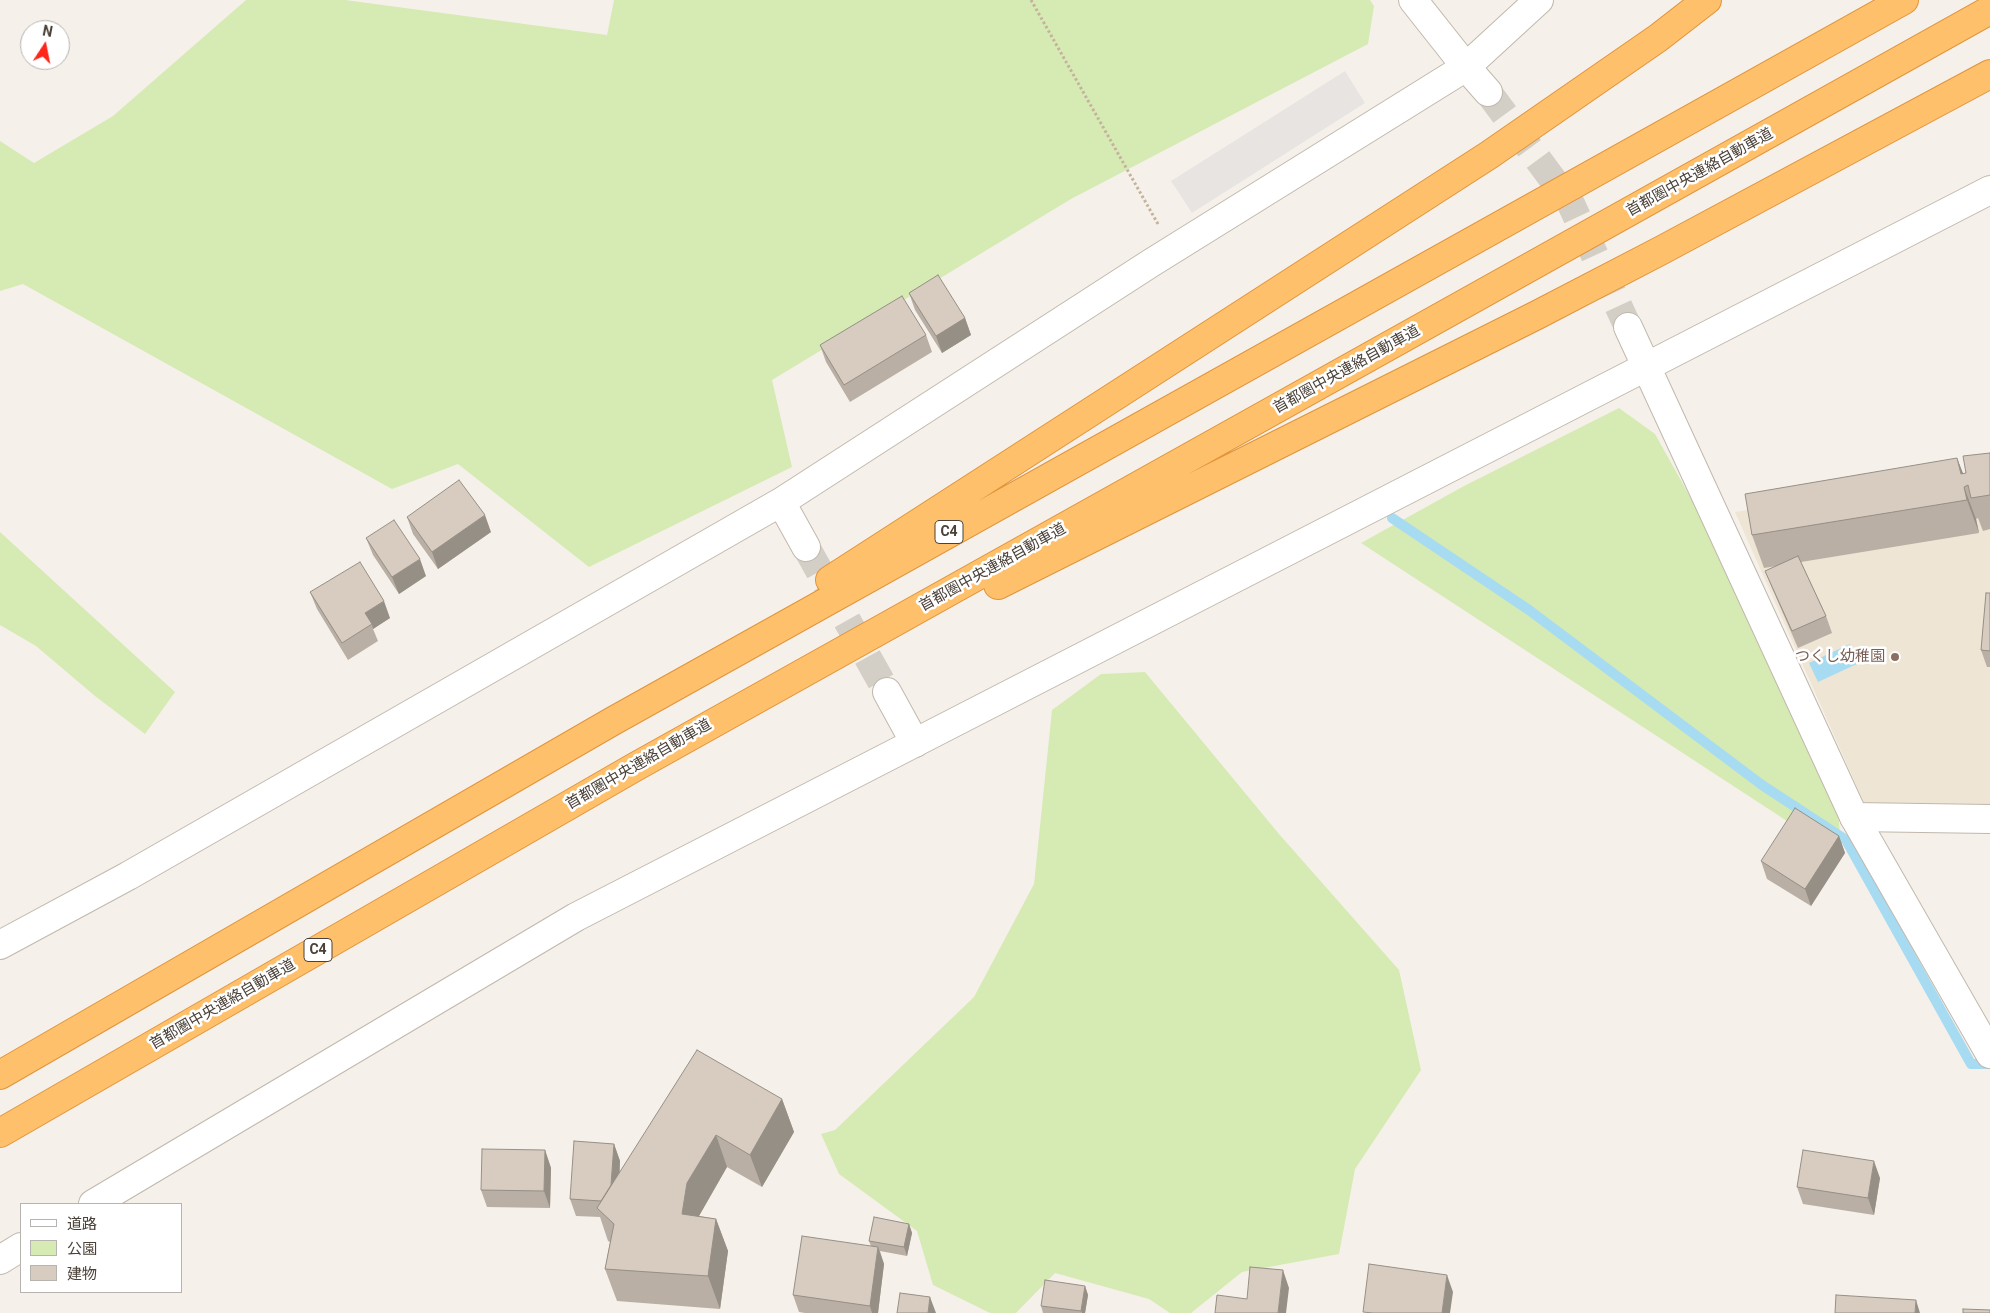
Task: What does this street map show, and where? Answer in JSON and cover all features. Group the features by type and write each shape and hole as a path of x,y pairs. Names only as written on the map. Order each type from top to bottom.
{"highway":[{"path":"613,721 1489,155 1658,38 1707,0"},
{"name":"C4","path":"0,1075 613,721 1904,0"},
{"name":"首都圏中央連絡自動車道","path":"0,1133 635,767 1990,10"},
{"path":"635,767 1536,315 1662,250 1990,74"}],"street":[{"path":"1413,0 1488,92"},
{"path":"0,945 128,876 782,502 1172,250 1466,67 1539,0"},
{"path":"95,1203 576,917 1990,190"},
{"path":"1628,327 1854,817 1990,1054"},
{"path":"782,502 806,547"},
{"path":"887,692 915,743"},
{"path":"1854,817 1990,819"},
{"path":"0,1260 20,1248"}],"path":[{"path":"1032,0 1172,250"}],"shaded area":[{"path":"1345,71 1365,103 1192,213 1171,181"},
{"name":"つくし幼稚園","path":"1990,471 1990,808 1864,803 1735,512"}],"green space":[{"path":"246,0 345,0 607,35 614,0 1370,0 1374,6 1368,44 1071,199 772,380 792,467 589,567 458,464 392,489 23,284 0,291 0,141 34,163 113,116"},
{"path":"1619,408 1655,434 1693,502 1838,810 1840,834 1790,823 1361,543 1464,486"},
{"path":"0,532 175,692 145,734 95,696 36,646 0,625"},
{"path":"1145,672 1279,834 1399,970 1421,1070 1355,1169 1339,1254 1242,1272 1191,1313 1170,1313 1149,1299 1055,1273 1016,1313 990,1313 933,1285 917,1231 839,1174 821,1134 835,1130 974,997 1034,884 1052,710 1101,674"}],"water":[{"path":"1850,644 1859,663 1818,682 1809,663"}],"building":[{"path":"938,275 965,318 936,336 909,293"},
{"path":"902,296 926,335 844,385 820,345"},
{"path":"1990,453 1990,495 1971,498 1968,485 1964,487 1967,500 1752,535 1745,494 1957,458 1961,474 1966,473 1963,456"},
{"path":"459,480 485,515 432,552 407,517"},
{"path":"394,520 420,559 392,577 366,538"},
{"path":"1798,556 1826,616 1792,631 1765,571"},
{"path":"360,562 384,601 365,613 372,624 342,643 310,592"},
{"path":"1986,593 1990,593 1990,651 1981,650"},
{"path":"1795,808 1839,836 1805,889 1761,861"},
{"path":"697,1050 782,1099 750,1155 716,1135 687,1183 682,1214 716,1219 708,1276 605,1269 614,1224 597,1208"},
{"path":"574,1141 614,1144 611,1185 601,1201 570,1199"},
{"path":"482,1149 545,1150 544,1191 481,1190"},
{"path":"1803,1150 1874,1161 1868,1198 1797,1187"},
{"path":"874,1217 909,1224 904,1247 869,1241"},
{"path":"802,1236 878,1247 870,1306 793,1295"},
{"path":"1369,1264 1447,1275 1442,1313 1363,1312"},
{"path":"1250,1267 1283,1270 1278,1313 1215,1313 1217,1295 1247,1299"},
{"path":"1045,1280 1085,1286 1081,1311 1041,1306"},
{"path":"900,1293 930,1297 928,1313 897,1313"},
{"path":"1836,1295 1916,1300 1915,1313 1835,1313"},
{"path":"1963,1309 1990,1310 1990,1313 1963,1313"}],"waterway":[{"path":"1392,518 1529,610 1762,785 1846,840 1971,1064 1990,1064"}],"tunnel":[{"path":"1488,92 1571,204 1628,327"},
{"path":"806,547 887,692"}],"place":[{"name":"つくし幼稚園","path":"1895,657"}]}
